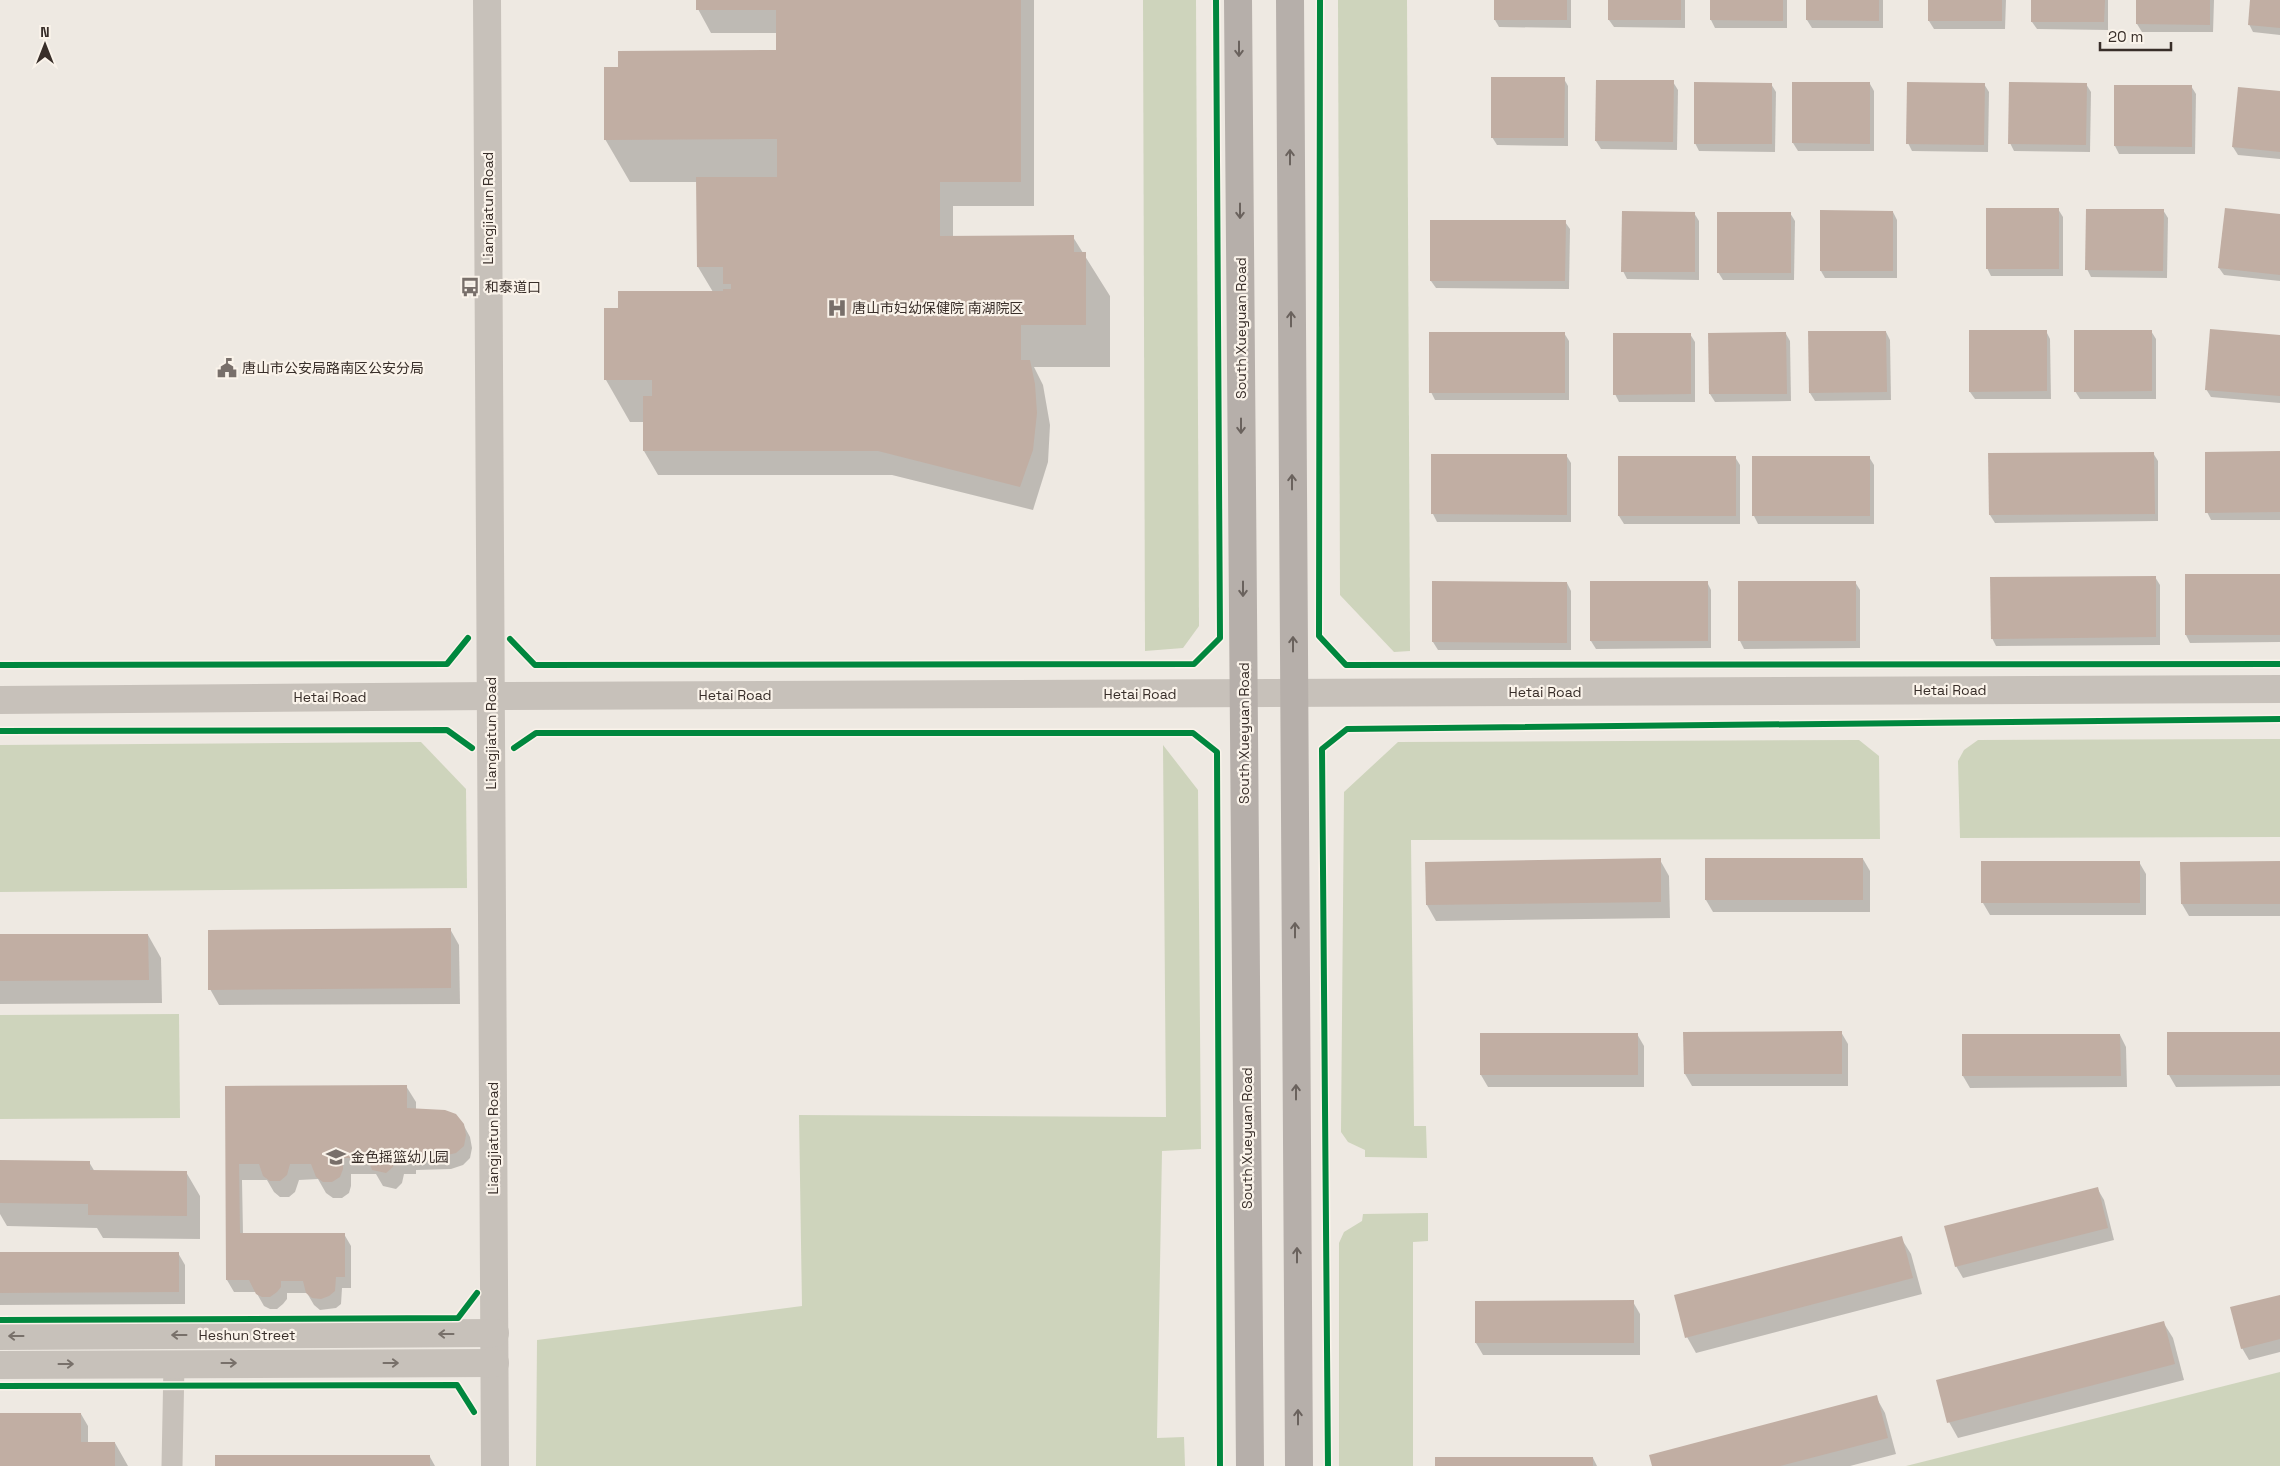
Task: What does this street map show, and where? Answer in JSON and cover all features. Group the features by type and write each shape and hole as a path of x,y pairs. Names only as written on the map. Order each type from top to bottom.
{"main road":[{"name":"South Xueyuan Road","path":"1238,0 1250,1466"},
{"path":"1290,0 1299,1466"}],"street":[{"name":"Liangjiatun Road","path":"487,0 495,1466"},
{"name":"Hetai Road","path":"0,700 490,696 2280,689"},
{"name":"Heshun Street","path":"0,1336 495,1333"},
{"name":"Heshun Street","path":"0,1365 495,1363"},
{"path":"172,1466 174,1364"}],"green space":[{"path":"1143,0 1196,0 1199,626 1183,648 1145,651"},
{"path":"1338,0 1407,0 1410,651 1394,652 1340,595"},
{"path":"2280,739 2280,837 1960,838 1958,761 1964,750 1978,740"},
{"path":"1859,740 1879,756 1880,839 1411,840 1414,1126 1426,1126 1427,1158 1365,1157 1365,1150 1348,1142 1341,1132 1344,792 1398,742"},
{"path":"421,742 466,789 467,888 0,892 0,745"},
{"path":"1163,745 1198,790 1201,1149 1162,1151 1157,1438 1184,1437 1185,1466 536,1466 537,1340 802,1306 799,1115 1166,1117"},
{"path":"179,1014 180,1118 0,1119 0,1015"},
{"path":"1428,1213 1428,1241 1413,1242 1413,1466 1339,1466 1339,1243 1344,1232 1362,1221 1363,1214"},
{"path":"2280,1372 2280,1466 1906,1466"}],"building":[{"path":"696,0 1021,0 1021,182 940,182 940,236 1074,235 1074,252 1086,252 1086,325 1021,325 1021,360 1030,360 1035,384 1037,413 1033,450 1020,487 878,451 643,451 643,396 652,396 652,380 604,380 604,308 618,308 618,291 723,291 723,289 731,289 731,284 723,284 723,267 697,267 696,177 777,177 777,139 604,140 604,67 618,67 618,51 776,50 776,10 696,10"},
{"path":"1494,0 1567,0 1567,20 1494,20"},
{"path":"1608,0 1681,0 1681,20 1608,20"},
{"path":"1710,0 1783,0 1783,21 1710,20"},
{"path":"1806,0 1879,0 1879,21 1806,20"},
{"path":"1928,0 2002,0 2002,21 1928,21"},
{"path":"2031,0 2105,0 2104,22 2031,22"},
{"path":"2136,0 2210,0 2210,25 2136,24"},
{"path":"2250,0 2280,0 2280,28 2248,25"},
{"path":"1491,77 1565,77 1564,138 1491,138"},
{"path":"1596,80 1674,80 1673,142 1595,141"},
{"path":"1694,82 1772,83 1772,144 1694,144"},
{"path":"1792,82 1870,82 1870,144 1792,143"},
{"path":"1907,82 1985,83 1984,145 1906,144"},
{"path":"2009,82 2087,83 2086,145 2008,144"},
{"path":"2114,85 2192,85 2192,147 2114,146"},
{"path":"2238,87 2280,91 2280,152 2232,147"},
{"path":"1986,208 2059,208 2059,269 1986,269"},
{"path":"2225,208 2280,214 2280,275 2218,268"},
{"path":"2086,209 2164,209 2163,271 2085,270"},
{"path":"1820,210 1893,211 1893,271 1820,271"},
{"path":"1622,211 1695,212 1695,272 1621,272"},
{"path":"1717,212 1791,212 1791,273 1717,273"},
{"path":"1430,220 1566,220 1565,281 1430,281"},
{"path":"2210,329 2280,335 2280,396 2205,390"},
{"path":"1969,330 2047,330 2047,391 1969,392"},
{"path":"2074,330 2152,330 2152,391 2074,392"},
{"path":"1808,331 1886,331 1887,392 1809,393"},
{"path":"1429,332 1565,332 1565,393 1429,393"},
{"path":"1786,332 1787,394 1709,394 1708,333"},
{"path":"1613,333 1691,333 1691,394 1613,395"},
{"path":"2280,451 2280,512 2205,513 2205,452"},
{"path":"2154,452 2155,514 1989,515 1988,453"},
{"path":"1431,454 1567,454 1567,515 1431,514"},
{"path":"1618,456 1736,456 1736,516 1618,516"},
{"path":"1752,456 1870,456 1870,516 1752,516"},
{"path":"2185,574 2280,574 2280,635 2185,635"},
{"path":"2156,576 2156,637 1991,639 1990,577"},
{"path":"1432,581 1567,582 1567,643 1432,642"},
{"path":"1590,581 1708,581 1708,641 1590,641"},
{"path":"1738,581 1856,581 1856,641 1738,641"},
{"path":"1661,858 1661,902 1426,905 1425,862"},
{"path":"1705,858 1863,858 1863,900 1705,900"},
{"path":"1981,861 2140,861 2140,903 1981,903"},
{"path":"2280,861 2280,904 2181,904 2180,862"},
{"path":"451,928 451,988 208,990 208,930"},
{"path":"0,934 148,934 149,980 0,981"},
{"path":"1842,1031 1842,1074 1684,1074 1683,1032"},
{"path":"2167,1032 2280,1032 2280,1075 2167,1075"},
{"path":"1480,1033 1638,1033 1638,1075 1480,1075"},
{"path":"1962,1034 2120,1034 2121,1076 1962,1076"},
{"path":"407,1085 407,1108 445,1110 456,1114 464,1124 466,1135 464,1146 456,1153 434,1158 395,1158 393,1167 386,1173 372,1170 368,1158 343,1158 343,1169 340,1177 332,1182 323,1182 316,1177 311,1164 290,1164 287,1175 280,1181 270,1181 263,1176 259,1164 239,1164 240,1233 345,1233 345,1277 336,1277 335,1291 321,1299 312,1298 306,1293 303,1281 281,1281 281,1287 277,1292 270,1297 262,1297 256,1294 249,1280 226,1280 225,1086"},
{"path":"0,1160 90,1161 90,1170 187,1171 187,1216 88,1215 88,1204 0,1203"},
{"path":"2098,1187 2108,1228 1955,1267 1944,1226"},
{"path":"1902,1236 1913,1278 1685,1338 1674,1295"},
{"path":"0,1252 179,1252 179,1292 0,1293"},
{"path":"2280,1295 2280,1339 2241,1349 2230,1307"},
{"path":"1634,1300 1634,1343 1475,1343 1475,1301"},
{"path":"2164,1321 2175,1364 1947,1423 1936,1380"},
{"path":"1877,1395 1888,1438 1780,1466 1652,1466 1649,1455"},
{"path":"0,1413 81,1413 81,1442 115,1442 115,1466 0,1466"},
{"path":"215,1455 430,1455 430,1466 215,1466"},
{"path":"1435,1457 1593,1457 1593,1466 1435,1466"}],"cycle path":[{"path":"510,639 535,665 1194,664 1220,638 1216,0"},
{"path":"1320,0 1319,636 1346,665 2280,664"},
{"path":"0,665 447,664 468,638"},
{"path":"1328,1466 1322,749 1347,729 2280,719"},
{"path":"0,731 447,730 472,748"},
{"path":"514,748 536,733 1193,733 1217,752 1220,1466"},
{"path":"0,1320 458,1318 477,1293"},
{"path":"0,1386 457,1385 474,1412"}],"place":[{"name":"和泰道口","path":"470,287"},
{"name":"唐山市妇幼保健院 南湖院区","path":"837,308"},
{"name":"唐山市公安局路南区公安分局","path":"227,368"},
{"name":"金色摇篮幼儿园","path":"336,1157"}]}
